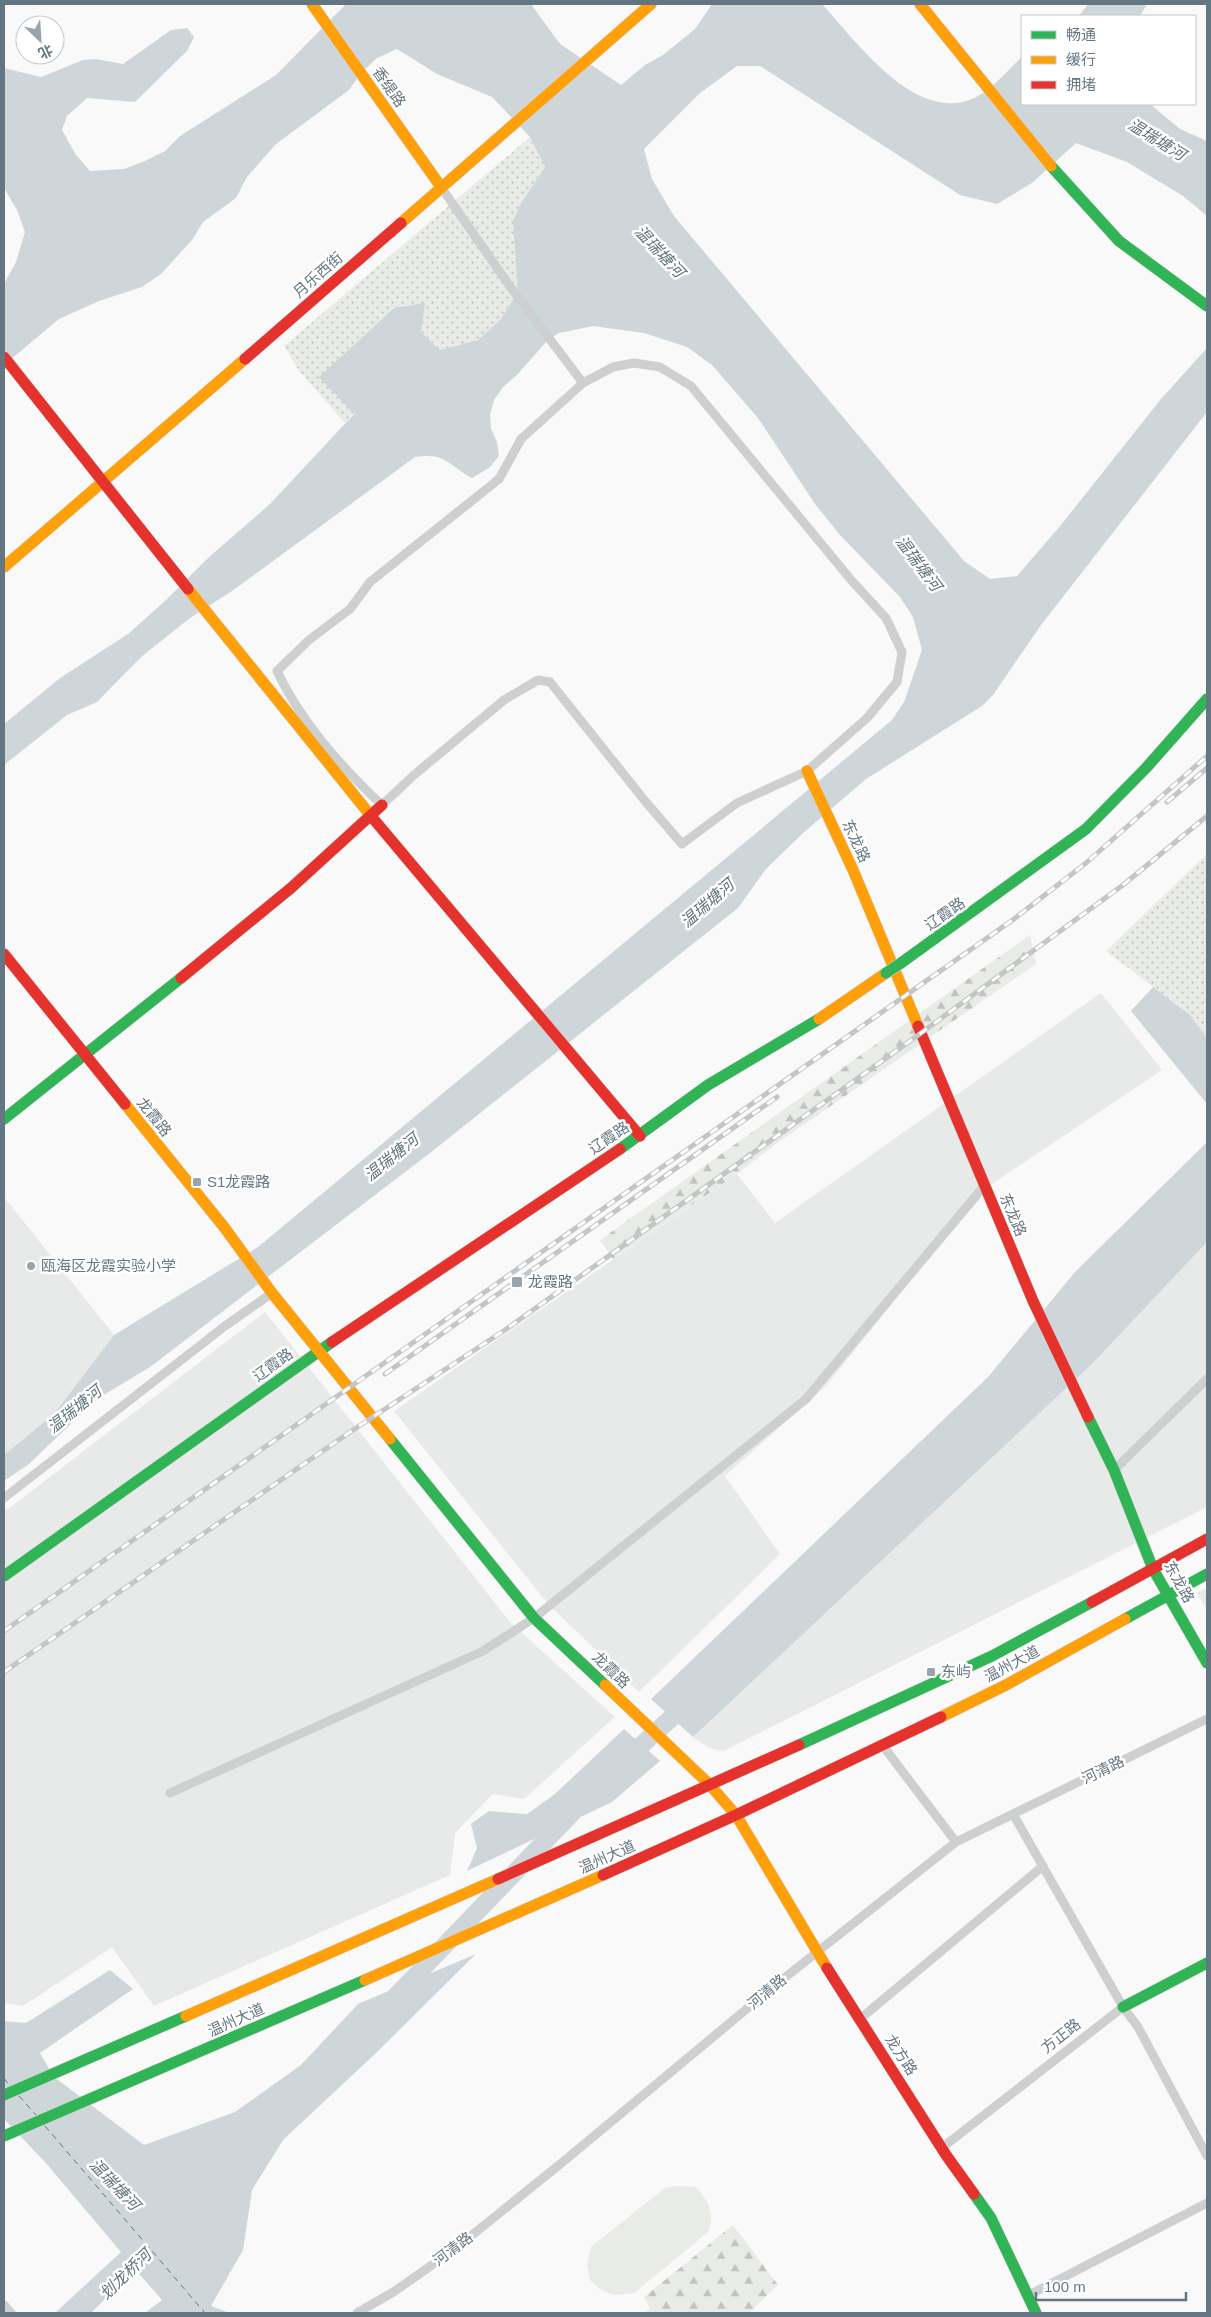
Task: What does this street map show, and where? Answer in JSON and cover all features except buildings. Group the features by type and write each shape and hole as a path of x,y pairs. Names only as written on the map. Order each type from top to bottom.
{"main road":[{"name":"香缇路","path":"312,4 441,187"},
{"name":"月乐西街","path":"4,567 103,483 650,4"},
{"path":"920,4 1056,172 1119,240 1207,306"},
{"path":"4,357 371,816 525,1004 640,1136"},
{"name":"辽霞路","path":"4,1576 318,1350 640,1136 708,1085 816,1021 971,914 1086,828 1146,768 1207,699"},
{"name":"东龙路","path":"808,774 853,870 1039,1313 1114,1470 1154,1569 1207,1663"},
{"path":"4,1119 267,908 352,835 382,805"},
{"name":"龙霞路","path":"4,954 224,1227 272,1293 534,1618 709,1784 736,1815"},
{"name":"温州大道","path":"4,2095 442,1904 975,1664 1207,1540"},
{"name":"温州大道","path":"4,2136 114,2090 532,1907 736,1815 883,1746 1006,1685 1207,1574"},
{"name":"龙方路","path":"736,1815 816,1952 991,2218 1036,2313"},
{"name":"方正路","path":"1123,2007 1207,1963"}],"street":[{"path":"441,187 511,288 560,350 583,383"},
{"path":"634,363 660,367 691,386 852,580 886,618 902,652 897,682 867,718 808,774 736,803 682,844 645,801 550,682 538,680 504,700 414,774 382,805 350,776 289,696 277,671 309,640 350,609 370,582 499,479 521,440 583,383 613,367 634,363"},
{"path":"170,1793 482,1651 534,1618 806,1399 985,1185"},
{"path":"4,1498 225,1326 272,1293"},
{"path":"1114,1470 1207,1379"},
{"name":"河清路","path":"357,2313 394,2291 456,2248 816,1952 956,1842 1207,1719"},
{"path":"883,1746 956,1842"},
{"path":"1013,1814 1123,2007 1138,2027 1207,2156"},
{"path":"860,2019 1043,1866"},
{"name":"方正路","path":"943,2147 1123,2007"},
{"path":"1029,2295 1207,2203"},
{"path":"4,2305 11,2313"}],"shaded area":[{"path":"1101,993 1162,1070 983,1190 826,1386 725,1476 780,1554 639,1692 548,1604 394,1411 737,1174 775,1223"},
{"name":"瓯海区龙霞实验小学","path":"4,1197 114,1335 54,1414 4,1455"},
{"path":"1207,1242 1207,1507 724,1751 709,1748 693,1737 1093,1363"},
{"path":"265,1312 510,1622 615,1717 524,1799 493,1794 455,1833 450,1875 154,2006 112,1947 23,2006 4,2003 4,1512"},
{"path":"1207,1588 1207,1611 1197,1592"}],"green space":[{"path":"530,137 545,167 521,203 516,295 500,320 478,340 440,350 421,332 345,423 299,371 284,346"},
{"path":"1207,854 1207,1038 1190,1015 1106,951"},
{"path":"1030,935 1036,964 613,1259 600,1240"},
{"path":"677,2186 696,2187 704,2198 711,2213 708,2232 634,2293 614,2295 601,2290 590,2280 587,2265 591,2247 665,2188"},
{"path":"733,2225 778,2285 749,2313 643,2313 650,2308 644,2297"}],"water":[{"name":"温瑞塘河","path":"346,4 531,4 560,44 621,85 695,29 712,4 822,4 872,60 893,78 914,93 937,102 960,103 983,93 1021,58 1021,105 1151,105 1180,129 1207,141 1207,216 1183,196 1127,162 1076,143 1032,183 997,204 960,195 760,66 737,66 700,93 644,149 652,179 674,216 964,561 990,579 1017,576 1061,525 1161,399 1207,348 1207,412 1041,625 993,695 982,706 866,779 802,834 766,869 738,908 430,1153 150,1367 97,1399 29,1464 4,1481 4,1455 54,1414 114,1335 258,1247 892,720 904,702 922,650 913,617 900,597 840,535 815,504 758,418 712,365 687,347 644,333 593,326 559,333 547,341 516,376 503,387 494,400 490,414 491,429 497,442 499,456 489,468 472,478 440,458 434,456 415,457 232,591 190,618 141,657 97,702 67,715 4,765 4,724 60,678 128,634 165,601 208,558 270,504 354,414 319,377 394,308 425,303 421,332 440,350 478,340 500,320 516,295 517,281 513,221 521,203 545,167 530,137 492,97 437,74 397,49 377,58 362,72 349,90 276,144 247,177 236,198 203,222 192,240 161,274 142,287 99,301 59,319 4,365 4,284 16,262 25,232 17,210 4,188 4,68 41,77 83,60 96,59 123,64 171,30 187,28 194,37 187,51 135,102 87,98 67,116 62,130 76,155 90,171 124,169 165,151 180,136 276,75"},
{"path":"1088,4 1147,4 1141,15 1080,15"},
{"path":"1153,987 1190,1015 1207,1038 1207,1104 1131,1011"},
{"path":"1207,1142 1207,1242 1093,1363 693,1737 651,1699 988,1377 1075,1272"},
{"path":"624,1729 660,1761 612,1802 467,1871 477,1848 471,1824 489,1811 527,1814 555,1794"},
{"path":"476,1954 376,2053 283,2140 252,2190 243,2250 211,2306 230,2313 145,2313 162,2300 135,2269 91,2313 55,2313 121,2252 45,2162 4,2119 4,2021 26,2023 110,1970 133,1989 40,2053 54,2077 144,2145 235,2112 301,2065 358,2004"}],"waterway":[{"path":"624,1761 690,1701"},
{"path":"394,1998 574,1811"}],"ferry route":[{"path":"4,2078 9,2085"},
{"path":"19,2096 36,2115"},
{"path":"45,2126 205,2313"}],"railway":[{"path":"4,1631 1014,919 1086,863 1207,756"},
{"path":"1167,802 1207,768"},
{"path":"4,1672 350,1432 505,1330 917,1036 1123,885 1207,816"},
{"path":"385,1374 777,1097"}],"traffic: fast":[{"path":"1051,166 1119,241 1207,306"},
{"path":"901,963 1086,829 1146,768 1207,699"},
{"path":"886,973 901,963"},
{"path":"4,1119 181,978"},
{"path":"620,1149 708,1085 819,1019"},
{"path":"4,1576 332,1342"},
{"path":"1088,1417 1114,1470 1153,1569 1207,1663"},
{"path":"390,1439 534,1618 605,1685"},
{"path":"1125,1619 1207,1574"},
{"path":"799,1745 992,1656 1092,1602"},
{"path":"1123,2007 1207,1963"},
{"path":"4,2136 365,1980"},
{"path":"4,2095 186,2016"},
{"path":"974,2194 991,2218 1036,2313"}],"traffic: slow":[{"path":"312,4 441,187"},
{"path":"401,223 651,4"},
{"path":"920,4 1051,166"},
{"path":"4,567 245,359"},
{"path":"188,589 371,816"},
{"path":"807,771 853,870 918,1026"},
{"path":"819,1019 886,973"},
{"path":"125,1104 224,1227 272,1293 390,1439"},
{"path":"941,1717 1006,1685 1125,1619"},
{"path":"605,1685 709,1784 736,1815 827,1968"},
{"path":"365,1980 603,1875"},
{"path":"186,2016 498,1879"}],"traffic: jam":[{"path":"245,359 401,223"},
{"path":"4,357 188,589"},
{"path":"181,978 291,888 382,805"},
{"path":"371,816 640,1136"},
{"path":"4,954 125,1104"},
{"path":"918,1026 1033,1301 1088,1417"},
{"path":"332,1342 620,1149"},
{"path":"1092,1602 1207,1539"},
{"path":"603,1875 736,1815 941,1717"},
{"path":"498,1879 799,1745"},
{"path":"827,1968 946,2155 974,2194"}],"place":[{"name":"S1龙霞路","path":"197,1182"},
{"name":"瓯海区龙霞实验小学","path":"31,1266"},
{"name":"龙霞路","path":"517,1282"},
{"name":"东屿","path":"931,1672"}],"water label":[{"name":"划龙桥河","path":"125,2274"}]}
